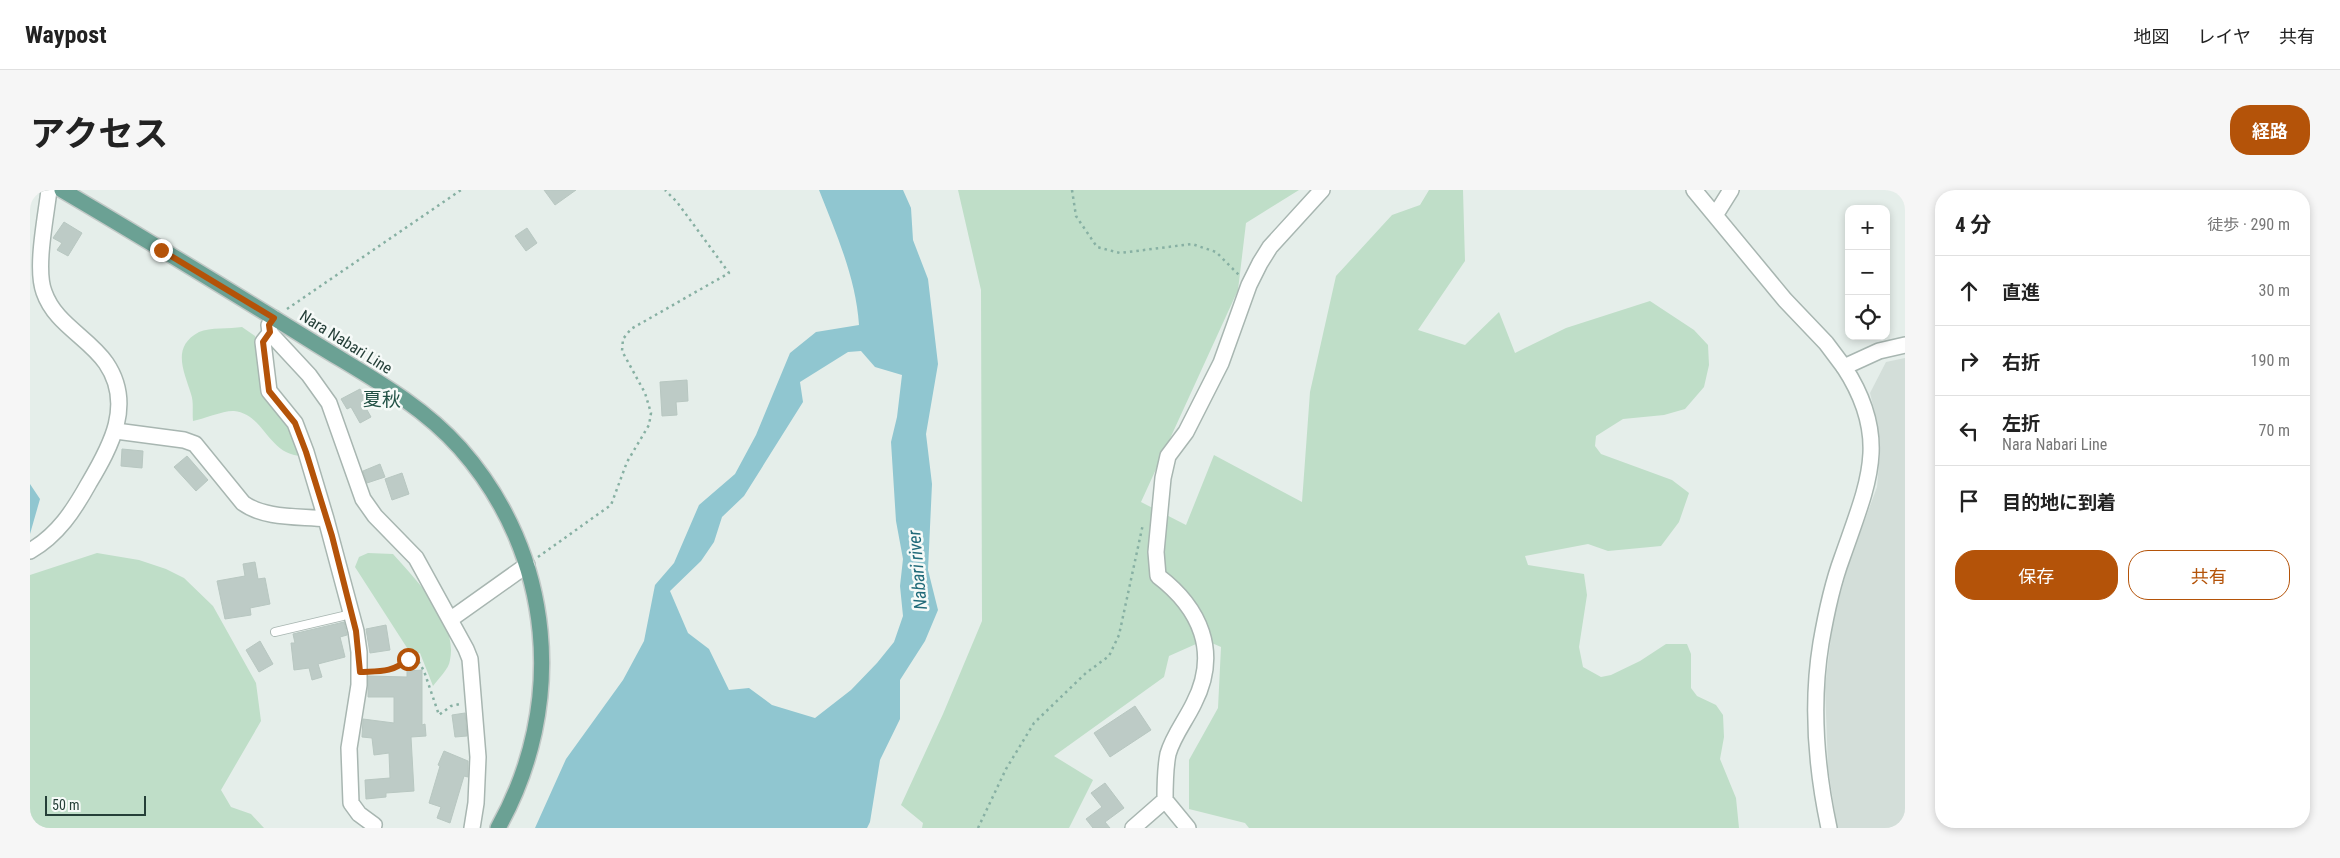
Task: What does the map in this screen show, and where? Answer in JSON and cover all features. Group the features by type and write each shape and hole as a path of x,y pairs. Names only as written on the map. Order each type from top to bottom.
{"main road":[{"name":"Nara Nabari Line","path":"62,190 272,325 395,393 442,429 460,448 491,490 503,510 527,565 535,591 542,658 540,701 534,738 515,795 498,828"}],"street":[{"path":"30,551 47,540 64,522 102,462 116,431 119,400 107,365 91,345 68,326 55,312 44,291 41,265 49,190"},
{"path":"1133,828 1164,800 1168,754 1199,692 1204,676 1206,651 1193,610 1172,586 1158,576 1156,552 1163,478 1168,456 1186,432 1221,363 1248,285 1270,247 1322,190"},
{"path":"1694,190 1716,214 1785,300 1826,343 1844,367 1864,404 1872,441 1868,478 1833,586 1821,644 1816,698 1816,731 1818,770 1829,828"},
{"path":"1716,214 1731,190"},
{"path":"373,828 374,825 359,814 351,802 349,748 360,672 358,644 326,519 306,452 295,423 269,391 263,342 272,325 325,397 333,412 343,446 363,499 375,516 416,558 451,619 470,658 478,757 476,803 472,828"},
{"path":"1844,367 1880,351 1905,345"},
{"path":"116,431 184,440 195,444 244,503 252,509 265,513 326,519"},
{"path":"451,619 527,565"},
{"path":"1164,800 1188,828"}],"lane":[{"path":"276,632 343,616 351,612"}],"path":[{"path":"272,325 461,190"},
{"path":"527,565 610,505 627,462 649,426 652,413 645,393 622,351 623,338 631,329 729,273 677,202 665,190"},
{"path":"1072,190 1076,216 1097,247 1120,253 1192,244 1216,252 1248,285"},
{"path":"978,828 1006,769 1034,723 1086,672 1109,656 1119,635 1146,515"},
{"path":"360,672 385,672 416,657 424,671 438,714 451,706 474,703"}],"shaded area":[{"path":"1905,358 1905,828 1837,828 1828,767 1825,687 1833,621 1849,563 1877,487 1880,451 1877,421 1870,393 1886,362"}],"green space":[{"path":"958,190 1299,190 1246,223 1238,290 1141,502 1186,525 1214,455 1302,502 1310,392 1336,276 1392,215 1420,205 1429,190 1463,190 1465,261 1418,330 1465,345 1499,312 1515,353 1566,328 1650,301 1694,330 1708,345 1709,365 1704,387 1685,409 1664,415 1623,419 1596,436 1595,446 1601,454 1672,480 1689,493 1679,522 1661,546 1608,551 1588,544 1525,556 1528,565 1584,574 1587,595 1579,647 1583,667 1601,677 1611,675 1640,661 1666,644 1687,644 1691,654 1691,688 1697,696 1716,705 1723,715 1724,737 1720,759 1736,798 1739,828 1249,828 1245,823 1189,809 1189,760 1218,708 1221,647 1205,640 1169,656 1164,677 1054,756 1093,780 1069,828 922,828 923,823 901,805 943,714 982,621 981,290"},
{"path":"242,327 255,336 264,392 292,426 303,456 291,454 282,449 274,443 253,419 244,414 230,411 193,421 192,397 185,377 182,360 182,352 185,345 190,338 204,330"},
{"path":"97,553 139,560 166,569 184,578 213,606 256,683 261,721 221,790 231,807 251,814 264,828 30,828 30,575"},
{"path":"368,553 393,554 424,589 442,617 448,631 451,646 450,660 446,670 433,686 420,653 411,654 355,567 359,557"}],"water":[{"name":"Nabari river","path":"819,190 903,190 911,208 913,240 928,279 938,364 926,434 932,484 928,570 938,610 925,641 900,680 900,719 880,760 870,822 867,828 535,828 566,759 623,680 644,641 655,585 674,563 699,505 735,474 756,435 790,353 816,332 859,325 850,273","holes":["861,351 875,367 902,375 897,417 891,442 896,521 903,559 900,586 903,616 894,642 877,663 851,690 815,718 772,705 749,688 729,690 709,649 688,633 670,591 701,561 714,542 722,517 744,496 803,402 800,382 848,352"]},
{"path":"30,484 40,499 30,534"}],"building":[{"path":"544,190 576,190 555,205"},
{"path":"64,222 82,233 68,256 57,250 62,243 53,238"},
{"path":"527,228 537,243 526,251 515,236"},
{"path":"687,380 688,401 676,402 677,415 662,416 660,382"},
{"path":"360,389 366,399 362,401 371,417 360,423 351,407 347,409 341,399"},
{"path":"122,449 143,451 142,468 121,466"},
{"path":"187,456 208,480 196,491 174,467"},
{"path":"380,464 385,477 367,483 363,471"},
{"path":"402,473 409,494 392,500 385,479"},
{"path":"255,562 258,579 265,578 270,604 250,608 251,615 225,619 217,581 245,576 243,564"},
{"path":"344,622 347,635 340,637 345,657 318,664 322,677 312,680 309,668 294,670 291,643 295,643 293,634"},
{"path":"386,625 390,650 370,653 366,629"},
{"path":"260,641 273,664 259,672 246,650"},
{"path":"422,670 422,725 425,724 426,736 411,737 414,791 386,793 386,797 366,799 365,780 390,778 389,753 374,755 372,738 362,737 363,719 394,723 394,697 368,697 368,676 407,677 407,671"},
{"path":"1135,706 1151,730 1110,757 1094,733"},
{"path":"465,713 467,736 455,737 452,715"},
{"path":"444,751 468,761 468,777 464,776 450,823 437,818 441,807 429,803 440,766 438,765"},
{"path":"1105,783 1124,808 1105,822 1110,828 1093,828 1086,819 1102,807 1091,793"}],"district":[{"name":"夏秋","path":"382,399"}],"route":[{"path":"161,250 274,318 269,325 270,332 263,342 269,391 292,418 306,452 332,536 356,631 360,672 385,672 403,664 408,659"}]}
